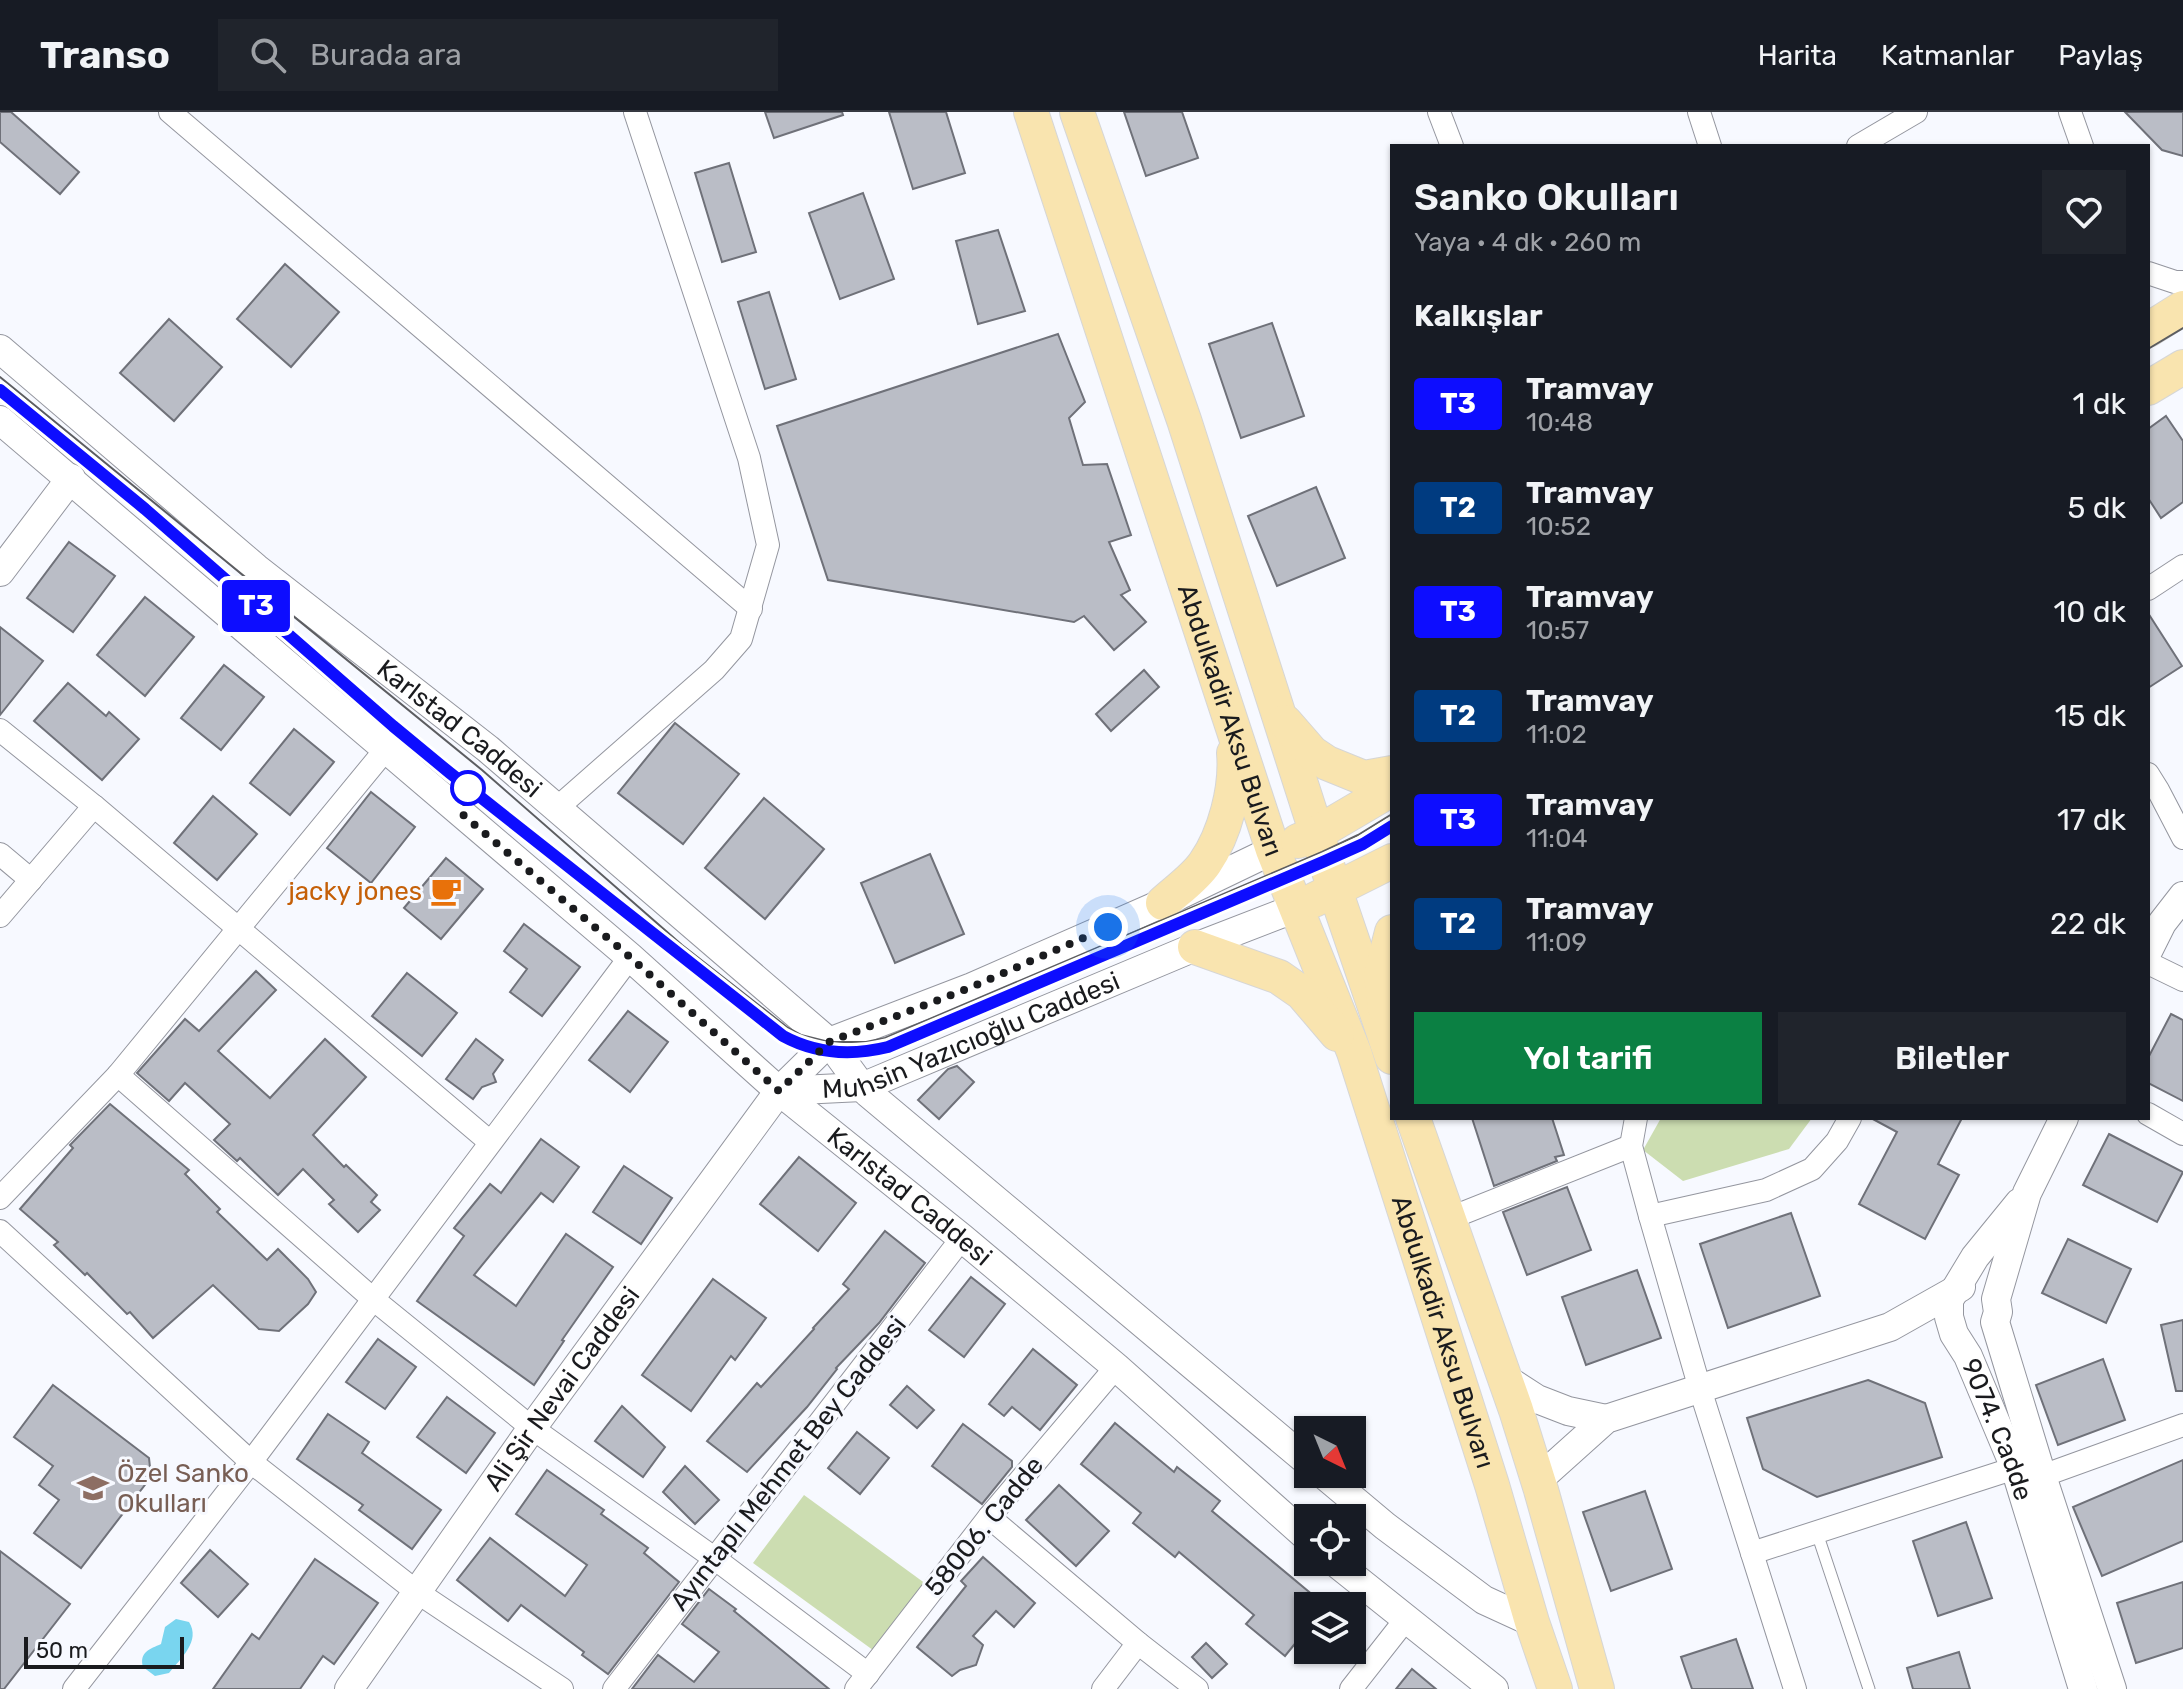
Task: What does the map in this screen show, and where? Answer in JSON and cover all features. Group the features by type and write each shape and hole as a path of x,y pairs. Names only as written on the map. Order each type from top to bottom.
{"main road":[{"name":"Abdulkadir Aksu Bulvarı","path":"1031,112 1273,850 1354,1052 1555,1689"},
{"name":"Abdulkadir Aksu Bulvarı","path":"1077,112 1184,420 1390,1051"},
{"path":"2150,329 2183,308"},
{"path":"2150,387 2183,367"},
{"path":"1278,714 1312,753 1327,763 1364,778 1390,773"},
{"path":"1163,903 1205,865 1222,830 1236,769 1232,721"},
{"name":"Muhsin Yazıcıoğlu Caddesi","path":"1273,850 1317,833 1390,790"},
{"name":"Muhsin Yazıcıoğlu Caddesi","path":"1296,908 1390,862"},
{"path":"1390,940 1381,975 1390,1046"},
{"path":"1195,947 1279,977 1302,993 1354,1052"},
{"name":"Abdulkadir Aksu Bulvarı","path":"1414,1120 1538,1480 1597,1689"}],"street":[{"path":"557,808 714,670 741,639 768,545 749,458 635,112"},
{"path":"1439,112 1451,144"},
{"path":"1699,112 1709,144"},
{"path":"1861,144 1916,112"},
{"path":"2070,112 2081,144"},
{"path":"173,113 751,609"},
{"path":"2150,274 2183,282"},
{"name":"Karlstad Caddesi","path":"0,349 256,568 488,749 829,1042 862,1087 1294,1450"},
{"name":"Karlstad Caddesi","path":"0,420 630,957 779,1091 1116,1367 1294,1526"},
{"path":"0,572 71,478"},
{"path":"2150,588 2183,566"},
{"path":"0,730 490,1142"},
{"path":"0,1198 118,1075 386,749"},
{"path":"2150,778 2183,838"},
{"path":"0,916 94,806"},
{"name":"Muhsin Yazıcıoğlu Caddesi","path":"779,1091 829,1042 972,987 1163,903 1273,850"},
{"path":"0,854 31,880"},
{"path":"2150,947 2162,923 2183,896"},
{"name":"Muhsin Yazıcıoğlu Caddesi","path":"779,1091 862,1087 1195,947 1296,908"},
{"path":"74,1689 251,1462 630,957"},
{"path":"2150,964 2183,980"},
{"path":"118,1075 373,1299 532,1428 714,1558 862,1681"},
{"name":"Ali Şir Nevai Caddesi","path":"349,1689 532,1428 779,1091"},
{"path":"2150,1115 2183,1134"},
{"path":"1636,1120 1631,1146 1650,1216 1700,1389 1795,1689"},
{"path":"1650,1216 1766,1190 1812,1169 1837,1141 1849,1120"},
{"name":"9074. Cadde","path":"2063,1120 2027,1193 1996,1311 2042,1476 2112,1689"},
{"path":"1448,1219 1631,1146"},
{"name":"9074. Cadde","path":"2027,1193 1975,1257 1949,1300 1949,1317 2015,1468 2083,1689"},
{"path":"0,1231 251,1462 417,1592 562,1689"},
{"name":"Ayıntaplı Mehmet Bey Caddesi","path":"614,1689 962,1238"},
{"path":"1538,1480 1606,1419 1890,1327 1967,1284 1977,1283 1987,1288 1996,1311 1987,1330 1976,1336 1925,1327 1890,1327"},
{"name":"58006. Cadde","path":"862,1681 989,1517 1116,1367"},
{"path":"1503,1377 1537,1399 1568,1411 1606,1419"},
{"path":"2042,1476 2183,1425"},
{"path":"1752,1553 2015,1468"},
{"path":"1340,1488 1484,1600 1532,1622"},
{"path":"989,1517 1197,1689"},
{"path":"1352,1576 1494,1689"},
{"path":"1351,1689 1406,1619"},
{"path":"1103,1689 1138,1643"}],"lane":[{"path":"1817,1533 1869,1689"}],"green space":[{"path":"1660,1120 1811,1120 1789,1149 1683,1181 1643,1150"},
{"path":"804,1495 926,1584 877,1653 753,1563"}],"water":[{"path":"176,1619 189,1622 193,1636 191,1643 169,1673 155,1676 143,1667 143,1658 146,1652 161,1644 165,1627"}],"building":[{"path":"0,112 11,112 79,172 60,194 0,142"},
{"path":"765,112 842,112 843,115 774,138"},
{"path":"889,112 946,112 965,173 913,189"},
{"path":"1124,112 1182,112 1198,158 1146,176"},
{"path":"2125,112 2183,112 2183,156 2162,150"},
{"path":"729,163 756,252 722,262 695,173"},
{"path":"863,193 894,279 840,299 809,213"},
{"path":"998,230 1025,311 978,324 956,241"},
{"path":"285,264 339,312 291,367 237,319"},
{"path":"769,292 796,379 765,389 738,302"},
{"path":"169,319 222,367 174,421 120,373"},
{"path":"1272,323 1304,416 1241,438 1209,344"},
{"path":"1058,334 1085,402 1069,418 1083,465 1107,464 1131,535 1109,542 1130,590 1121,595 1146,622 1114,650 1084,616 1074,622 828,580 777,426"},
{"path":"2166,416 2183,441 2183,502 2161,518 2150,501 2150,428"},
{"path":"1316,487 1345,558 1277,586 1248,516"},
{"path":"69,542 115,576 73,632 27,598"},
{"path":"145,597 194,637 145,696 97,655"},
{"path":"2150,616 2182,666 2150,687"},
{"path":"0,627 43,661 0,715"},
{"path":"224,665 264,697 221,750 181,718"},
{"path":"1144,670 1159,687 1111,731 1096,714"},
{"path":"68,683 106,716 109,712 139,739 102,780 34,721"},
{"path":"675,723 739,774 683,844 618,793"},
{"path":"294,729 334,762 290,815 250,783"},
{"path":"371,792 415,827 371,883 327,848"},
{"path":"213,796 257,834 217,880 174,843"},
{"path":"764,798 824,849 765,919 705,868"},
{"path":"930,854 964,934 895,963 861,883"},
{"path":"446,858 483,889 441,939 404,908"},
{"path":"524,924 580,967 542,1016 510,992 527,969 504,951"},
{"path":"256,971 276,990 218,1051 270,1098 325,1039 366,1077 313,1135 377,1195 371,1202 380,1210 358,1232 329,1204 334,1200 303,1169 278,1195 240,1158 237,1161 214,1140 230,1124 185,1083 169,1101 137,1073 185,1019 199,1031"},
{"path":"407,973 457,1013 422,1056 372,1016"},
{"path":"628,1011 668,1042 630,1092 589,1060"},
{"path":"2171,1014 2183,1020 2183,1101 2150,1084 2150,1054"},
{"path":"476,1039 503,1060 493,1074 496,1082 482,1087 473,1099 446,1079"},
{"path":"957,1066 974,1082 939,1119 918,1100 948,1069"},
{"path":"110,1104 189,1170 185,1174 220,1209 217,1212 267,1260 278,1249 308,1279 316,1292 308,1304 279,1331 259,1329 213,1285 153,1338 130,1312 127,1314 54,1245 58,1242 20,1209 73,1148 70,1145"},
{"path":"1473,1120 1553,1120 1564,1155 1555,1157 1557,1161 1494,1186"},
{"path":"1875,1120 1961,1120 1938,1164 1959,1175 1925,1239 1859,1204 1897,1132"},
{"path":"2109,1134 2183,1172 2157,1222 2083,1185"},
{"path":"541,1139 579,1167 553,1202 541,1193 474,1275 516,1306 566,1234 613,1267 534,1385 417,1301 464,1236 454,1228 490,1184 501,1193"},
{"path":"799,1157 856,1203 818,1251 760,1204"},
{"path":"624,1166 672,1198 641,1244 593,1212"},
{"path":"1567,1187 1591,1250 1527,1275 1503,1212"},
{"path":"1791,1213 1820,1296 1728,1328 1700,1244"},
{"path":"885,1231 925,1263 879,1323 747,1472 707,1441 757,1383 761,1387 849,1289 843,1284"},
{"path":"2068,1239 2131,1269 2106,1323 2042,1293"},
{"path":"1637,1270 1661,1338 1586,1365 1562,1297"},
{"path":"971,1277 1005,1304 964,1357 929,1330"},
{"path":"713,1279 766,1318 735,1360 731,1356 691,1411 642,1375"},
{"path":"2183,1320 2183,1391 2176,1391 2161,1325"},
{"path":"378,1339 416,1367 385,1409 346,1382"},
{"path":"1033,1349 1077,1385 1040,1430 1012,1407 1004,1416 989,1404"},
{"path":"2103,1359 2125,1420 2058,1445 2036,1385"},
{"path":"1868,1380 1925,1403 1942,1457 1817,1497 1763,1469 1747,1418"},
{"path":"53,1385 149,1458 151,1477 81,1568 34,1533 59,1500 39,1485 53,1466 14,1437"},
{"path":"907,1386 934,1410 917,1428 890,1405"},
{"path":"447,1397 495,1433 466,1473 417,1437"},
{"path":"622,1406 665,1447 643,1477 595,1441"},
{"path":"328,1414 369,1442 362,1453 441,1510 412,1549 359,1510 363,1505 297,1459"},
{"path":"1115,1423 1174,1472 1177,1467 1220,1501 1212,1511 1309,1592 1294,1592 1294,1645 1285,1656 1246,1624 1254,1615 1179,1552 1175,1557 1133,1523 1141,1513 1081,1464"},
{"path":"963,1424 1012,1461 1012,1467 982,1504 932,1466"},
{"path":"857,1432 889,1458 860,1494 828,1468"},
{"path":"2183,1460 2183,1541 2102,1576 2073,1507"},
{"path":"685,1466 719,1500 695,1524 663,1492"},
{"path":"547,1470 604,1510 601,1514 648,1548 644,1553 679,1582 608,1674 521,1605 508,1621 457,1580 490,1538 565,1596 587,1565 516,1514"},
{"path":"1059,1485 1109,1531 1076,1566 1026,1520"},
{"path":"1645,1491 1672,1569 1611,1591 1583,1512"},
{"path":"1966,1522 1992,1598 1938,1616 1913,1541"},
{"path":"210,1550 248,1584 218,1617 181,1583"},
{"path":"0,1551 70,1604 4,1689 0,1689"},
{"path":"983,1557 1035,1603 1014,1627 996,1611 973,1636 983,1645 976,1665 952,1676 917,1647 966,1586 961,1581"},
{"path":"315,1559 378,1603 334,1664 323,1656 300,1689 213,1689 252,1634 259,1639"},
{"path":"2183,1582 2183,1648 2136,1663 2117,1603"},
{"path":"709,1589 829,1689 632,1689 658,1655 694,1682 719,1652 682,1624"},
{"path":"1736,1639 1753,1689 1692,1689 1681,1657"},
{"path":"1206,1643 1227,1664 1212,1678 1192,1657"},
{"path":"1959,1652 1970,1689 1913,1689 1907,1668"},
{"path":"1412,1669 1436,1689 1396,1689"}],"tram line":[{"path":"2150,348 2183,328"},
{"path":"0,377 482,770 682,945 801,1035 829,1042 866,1042 885,1038 1322,852 1390,815"},
{"name":"T3","path":"0,390 145,509 393,726 515,826 783,1036 812,1049 848,1053 888,1047 1325,861 1363,844 1390,827"},
{"path":"154,517 393,726 664,943"}],"place":[{"name":"jacky jones","path":"446,891"},
{"name":"Özel Sanko Okulları","path":"93,1488"}],"route":[{"path":"468,788 462,814 630,957 779,1091 829,1042 972,987 1108,927"}]}
